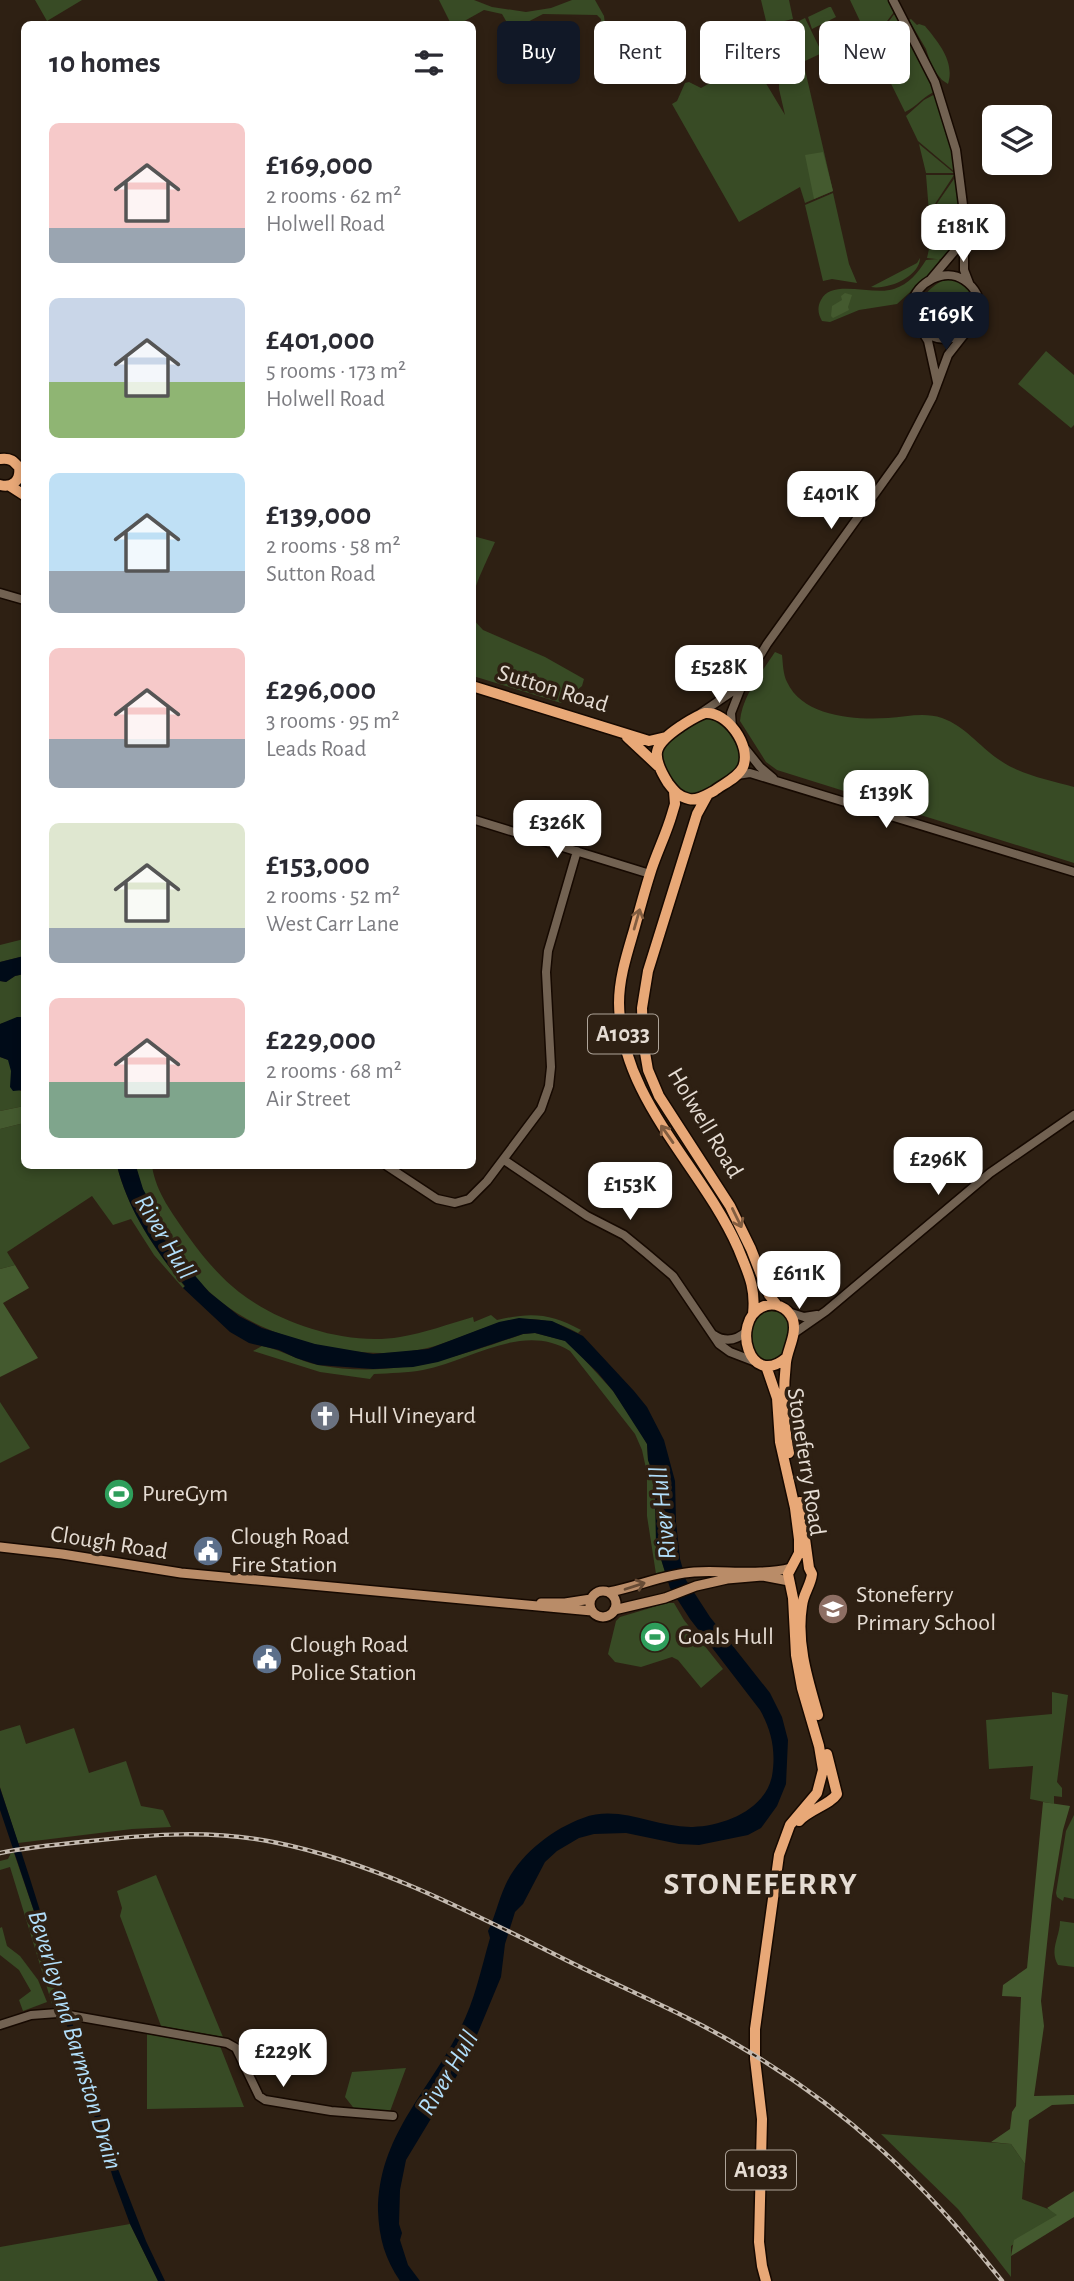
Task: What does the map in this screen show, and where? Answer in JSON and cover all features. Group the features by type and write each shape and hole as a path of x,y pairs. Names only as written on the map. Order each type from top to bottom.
{"highway":[{"path":"0,459 10,459 21,470"},
{"path":"21,473 5,486 21,494"},
{"name":"Sutton Road","path":"476,687 649,741 666,736"},
{"path":"621,732 658,766 674,791 691,800 708,794 737,775 744,764 744,747 732,728 718,715 699,715 666,736 657,749 658,766"},
{"name":"Holwell Road","path":"674,791 673,814 650,874 623,971 619,1002 623,1033 636,1076 652,1111 708,1192 736,1244 754,1290 753,1315"},
{"name":"Holwell Road","path":"708,794 697,814 648,971 642,1008 643,1041 648,1070 659,1096 730,1206 769,1295 777,1305"},
{"path":"753,1315 765,1306 777,1305"},
{"name":"A1033","path":"777,1305 788,1312"},
{"path":"747,1331 746,1348 761,1364 778,1364 786,1359 793,1334 793,1320 788,1312"},
{"name":"A1033","path":"747,1331 753,1315"},
{"name":"Stoneferry Road","path":"786,1359 787,1442 800,1503 809,1568"},
{"name":"Stoneferry Road","path":"761,1364 778,1398 780,1442 795,1508 799,1546 793,1566"},
{"path":"802,1564 809,1568 812,1574 802,1607 801,1630 804,1664 837,1794 828,1802 822,1800 818,1788 823,1770 821,1754 796,1656 788,1574 793,1566 802,1564"},
{"path":"790,1582 800,1588 810,1583"},
{"path":"818,1788 827,1781 834,1783"},
{"name":"A1033","path":"766,2281 759,2242 762,2119 755,2037 781,1847 790,1825 818,1788"},
{"name":"A1033","path":"777,1869 800,1819 828,1802"}],"main road":[{"name":"Clough Road","path":"0,1547 181,1573 592,1611"},
{"path":"790,1582 751,1576 727,1579 614,1610 605,1617 592,1611 591,1599 598,1592 609,1592 660,1578 692,1572 772,1571 793,1566"},
{"path":"609,1592 616,1601 614,1610"},
{"name":"Clough Road","path":"504,1603 565,1603 591,1599"}],"street":[{"path":"732,728 731,713 742,685 767,645 902,456 920,424 948,355 981,313 976,291 964,270 965,230 958,162 943,102 929,65 893,0"},
{"path":"937,384 928,341 911,308 920,289 958,247 965,230"},
{"path":"930,280 951,274 971,285"},
{"path":"921,329 934,338 947,339 963,335"},
{"path":"0,593 21,593"},
{"path":"10,594 21,599"},
{"path":"699,715 742,685"},
{"path":"744,747 760,767 778,782"},
{"path":"737,775 750,773 1074,872"},
{"path":"476,820 650,874"},
{"path":"392,1169 437,1199 454,1203 469,1199 504,1160 541,1109 549,1086 551,1039 546,972 548,951 577,851"},
{"path":"793,1334 826,1311 966,1192 1028,1145 1074,1115"},
{"path":"504,1160 587,1216 624,1235 673,1276 712,1333 730,1352 761,1364"},
{"path":"788,1312 804,1317 826,1311"},
{"path":"712,1333 720,1339 731,1340 747,1331"},
{"path":"0,2025 31,2015 62,2014 228,2043 236,2048 259,2096 265,2100 331,2111 393,2116"}],"green space":[{"path":"35,0 82,0 47,21"},
{"path":"439,0 474,0 492,7 526,12 551,8 572,0 595,0 605,21 601,21 597,15 543,14 530,21 506,21 502,14 484,10 464,21 450,21"},
{"path":"761,0 789,0 793,19 766,21"},
{"path":"850,0 889,0 894,12 887,21 860,21"},
{"path":"831,7 836,17 819,21 819,26 812,29 808,17"},
{"path":"895,13 899,21 889,21"},
{"path":"805,18 819,47 819,54 805,61 805,21 799,21"},
{"path":"909,20 925,26 944,53 949,68 948,84 932,68 926,49"},
{"path":"910,42 936,91 905,112 891,84 910,84"},
{"path":"805,70 833,191 805,203 800,187 739,222 672,104 677,101 685,84 689,82 701,88 708,84 766,84 785,115 779,84 805,84"},
{"path":"937,93 956,173 918,141 906,116 924,100"},
{"path":"919,144 954,173 926,173"},
{"path":"823,152 833,191 814,199 805,155"},
{"path":"926,175 954,175 929,213 929,212"},
{"path":"956,176 962,227 960,239 945,260 927,258 931,240 929,215"},
{"path":"833,193 849,264 857,283 832,279 823,281 805,205"},
{"path":"920,258 919,265 909,276 894,284 871,287 917,263"},
{"path":"938,259 943,262 897,304 859,310 830,322 822,321 819,308 826,293 843,289 894,289 913,278 926,260"},
{"path":"947,279 969,289 974,296 975,305 968,322 949,336 936,333 927,327 920,311 927,293"},
{"path":"845,293 852,295 849,310 833,318 832,306 842,300 841,296"},
{"path":"1046,351 1074,375 1074,425 1071,428 1018,384"},
{"path":"476,537 495,542 476,588"},
{"path":"476,622 483,630 545,657 584,679 582,686 561,703 476,677"},
{"path":"775,652 782,655 786,679 795,694 817,709 846,717 888,718 922,715 942,718 958,726 1007,765 1074,787 1074,863 777,770 766,762 740,721 744,702"},
{"path":"703,719 721,721 738,747 740,762 731,774 696,796 688,795 680,791 668,778 663,752 665,745"},
{"path":"21,940 21,957 0,962 0,945"},
{"path":"21,975 21,1018 0,1024 0,981 6,982"},
{"path":"0,1057 9,1060 21,1091 21,1107 0,1111"},
{"path":"21,1107 21,1124 0,1129 0,1111"},
{"path":"21,1124 21,1169 118,1169 128,1199 144,1230 185,1287 183,1288 154,1255 131,1219 113,1225 92,1196 7,1252 15,1265 0,1269 0,1129"},
{"path":"136,1169 153,1169 157,1185 171,1211 199,1251 225,1279 256,1303 294,1323 337,1335 380,1339 418,1333 473,1317 474,1322 491,1315 497,1320 530,1315 550,1317 581,1330 578,1333 553,1323 531,1319 510,1321 428,1348 392,1353 345,1350 282,1335 237,1313 201,1284 171,1244"},
{"path":"15,1265 29,1288 3,1303 38,1358 0,1377 0,1269"},
{"path":"768,1310 781,1313 789,1322 788,1340 784,1350 772,1362 756,1353 751,1338 755,1322"},
{"path":"535,1333 566,1341 574,1348 613,1391 639,1429 647,1444 648,1460 655,1479 656,1543 665,1572 656,1574 647,1516 647,1473 642,1450 635,1434 570,1351 552,1343 534,1340 516,1342 423,1370 374,1374 370,1379 320,1372 253,1351 262,1346 318,1365 345,1369 397,1368 448,1358 523,1334"},
{"path":"0,1402 30,1448 0,1463"},
{"name":"Goals Hull","path":"674,1603 684,1620 723,1669 701,1688 678,1660 672,1657 641,1667 615,1662 608,1654 616,1621 620,1617"},
{"path":"1052,1692 1068,1695 1057,1782 1062,1788 1062,1797 1054,1796 1054,1804 1030,1799 1033,1766 989,1769 986,1720 1052,1714"},
{"path":"20,1725 26,1744 74,1728 89,1773 126,1761 141,1806 163,1810 171,1827 18,1843 0,1787 0,1731"},
{"path":"1043,1802 1070,1806 1063,1830 1052,1896 1041,2001 1044,2026 1034,2096 1074,2095 1074,2104 1052,2105 1029,2120 1025,2164 1011,2144 991,2142 1010,2129 1012,2112 1016,2106 1021,1997 1002,1996 1003,1985 1027,1968"},
{"path":"1074,1815 1074,1899 1064,1897 1063,1901 1056,1893 1066,1831"},
{"path":"11,1853 14,1853 40,1929 60,2003 52,2004 10,1867 0,1870 0,1861 8,1859"},
{"path":"156,1875 223,2037 161,2026 120,1916 122,1908 117,1891"},
{"path":"1060,1921 1074,1923 1074,1967 1058,1965 1056,1959"},
{"path":"2,1927 7,1946 20,1956 38,1980 47,2002 23,2011 19,2000 31,1991 19,1970 0,1955"},
{"path":"147,2034 220,2046 244,2107 147,2109"},
{"path":"406,2068 389,2114 356,2111 345,2097 352,2072"},
{"path":"881,2134 1011,2144 1025,2164 1022,2199 1061,2214 1011,2246 1011,2277 958,2209"},
{"path":"1074,2191 1074,2217 1011,2256 1014,2240 1057,2215 1047,2208"},
{"path":"130,2224 158,2281 0,2281 0,2247"}],"water":[{"path":"21,957 21,975 6,982 0,981 0,962"},
{"path":"21,1017 21,1090 13,1091 10,1087 11,1071 8,1060 0,1057 0,1024"},
{"name":"River Hull","path":"118,1169 137,1169 143,1189 179,1257 209,1292 239,1316 262,1328 315,1344 373,1354 428,1349 499,1322 519,1318 552,1321 583,1336 647,1407 664,1440 675,1481 680,1559 686,1580 710,1617 770,1693 782,1717 788,1740 786,1784 777,1806 761,1828 748,1835 699,1845 679,1844 626,1833 594,1834 579,1838 545,1862 523,1904 515,1912 505,1944 501,1977 467,2059 406,2160 400,2190 400,2240 408,2265 420,2281 400,2281 387,2256 381,2239 378,2211 380,2184 396,2137 448,2052 470,2007 490,1938 488,1931 511,1875 527,1854 548,1836 571,1823 597,1814 624,1815 693,1827 717,1823 742,1814 761,1798 772,1776 774,1759 768,1726 760,1710 690,1619 670,1588 656,1543 655,1479 648,1460 647,1444 613,1391 565,1341 535,1333 523,1334 438,1362 413,1367 373,1369 318,1365 279,1350 249,1343 230,1332 183,1288 185,1286 163,1259 136,1215"},
{"name":"Beverley and Barmston Drain","path":"0,1788 50,1944 104,2133 146,2241 165,2281 158,2281 130,2224 113,2178 40,1929 0,1810"}],"railway":[{"path":"0,1853 137,1837 182,1834 228,1836 311,1851 348,1862 420,1890 695,2022 779,2070 850,2122 882,2150 943,2212 1002,2281"}],"place":[{"name":"Hull Vineyard","path":"325,1416"},
{"name":"PureGym","path":"119,1494"},
{"name":"Clough Road Fire Station","path":"208,1551"},
{"name":"Stoneferry Primary School","path":"833,1609"},
{"name":"Goals Hull","path":"655,1637"},
{"name":"Clough Road Police Station","path":"267,1659"}],"district":[{"name":"STONEFERRY","path":"761,1884"}]}
